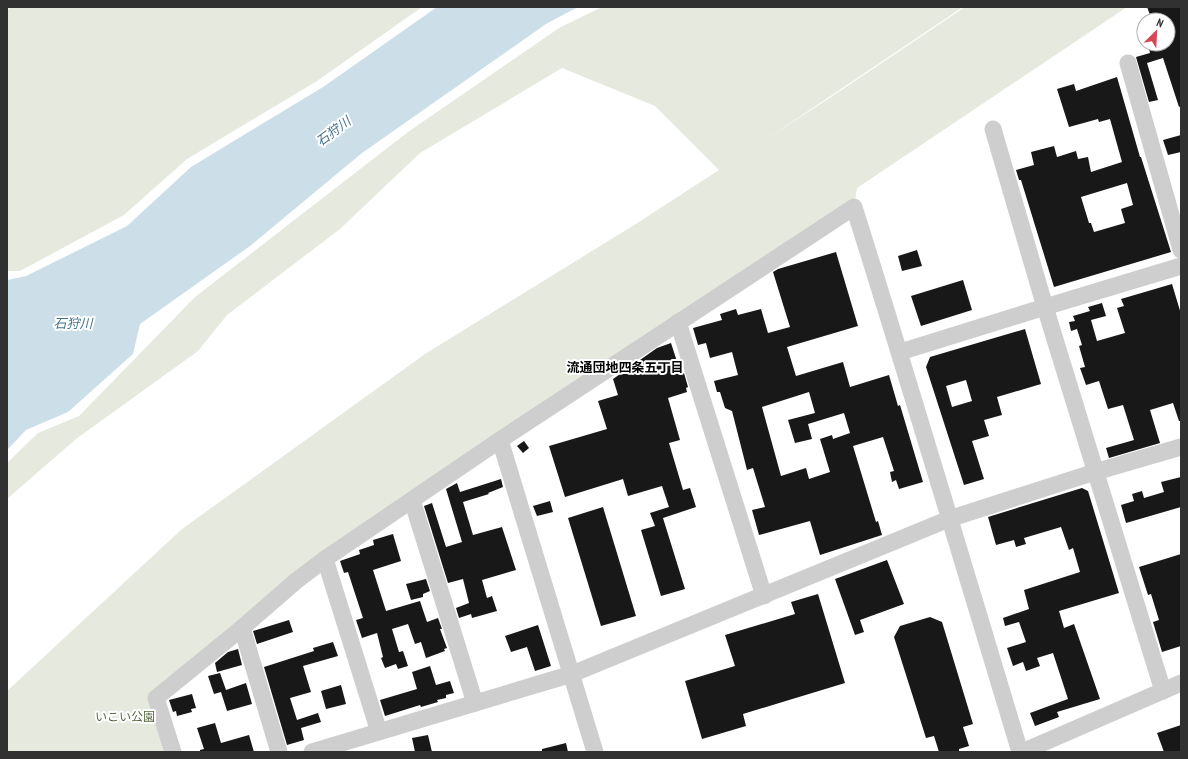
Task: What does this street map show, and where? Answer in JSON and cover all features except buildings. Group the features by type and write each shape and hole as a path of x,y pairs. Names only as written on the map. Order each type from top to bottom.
{"street":[{"path":"1128,63 1181,250"},
{"path":"993,129 1045,307 1163,691"},
{"path":"173,752 156,698 242,628 296,581 325,559 500,440 854,207 900,352 949,519 1021,752 1181,683"},
{"path":"900,352 1181,266"},
{"path":"678,322 764,596"},
{"path":"500,440 595,752"},
{"path":"312,752 572,674 949,519 1095,472 1181,448"},
{"path":"412,500 475,703"},
{"path":"325,559 378,732"},
{"path":"242,628 279,752"}],"green space":[{"path":"11,7 422,7 317,81 187,159 124,215 20,271 7,271 7,10"},
{"name":"いこい公園","path":"602,7 963,7 756,146 965,7 1127,7 857,188 854,207 412,500 157,698 173,752 7,752 7,691 182,529 425,354 639,222 719,170 655,106 562,68 420,153 340,229 227,315 198,351 76,439 7,499 7,463 38,433 79,416 195,297 408,132 559,28"}],"water":[{"name":"石狩川","path":"437,7 578,7 546,24 362,153 250,246 140,324 133,354 68,412 26,430 7,450 7,280 26,276 127,226 191,167 323,87"}],"district":[{"name":"流通団地四条五丁目","path":"625,367"}]}
